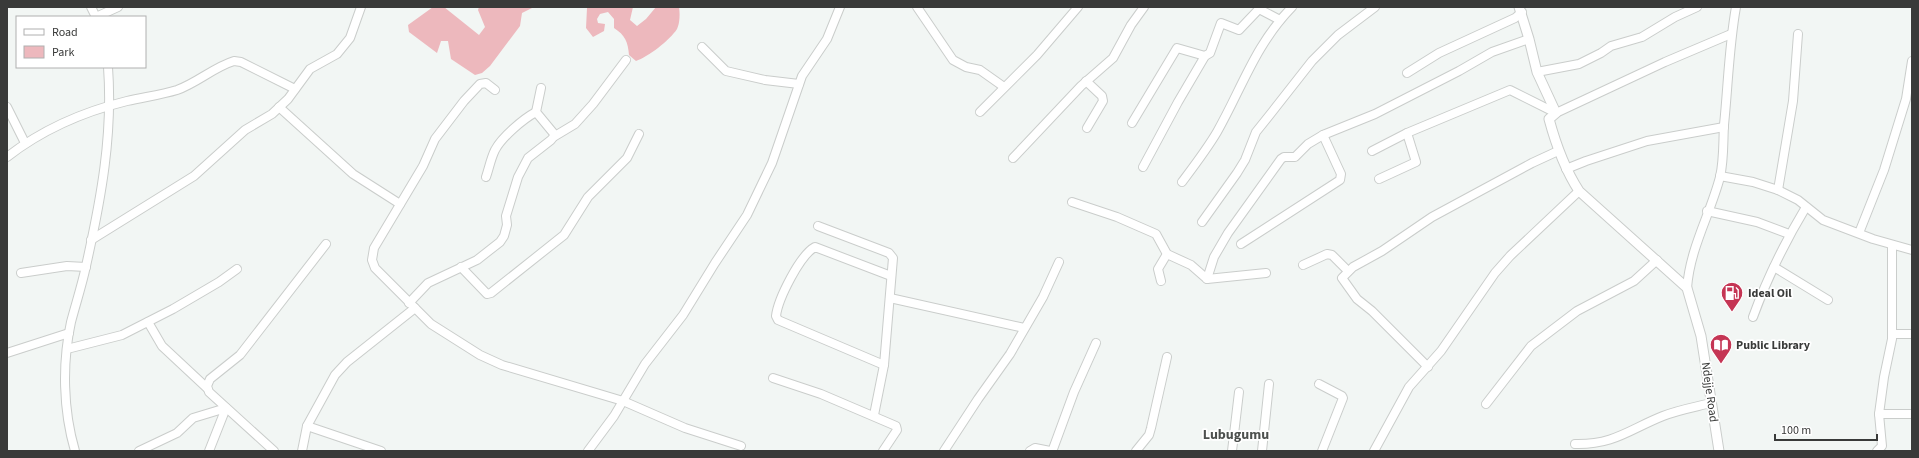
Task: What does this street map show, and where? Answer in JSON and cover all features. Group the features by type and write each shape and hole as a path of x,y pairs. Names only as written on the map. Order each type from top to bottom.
{"street":[{"path":"91,7 96,16"},
{"path":"98,16 118,7"},
{"path":"91,240 194,176 245,130 262,121 279,107 310,69 337,54 350,38 361,7"},
{"path":"588,451 614,416 645,364 683,315 714,263 747,215 772,163 799,84 806,70 828,39 840,7"},
{"path":"917,7 953,60 980,70 1004,87"},
{"path":"980,112 1037,55 1078,7"},
{"path":"1013,158 1086,81 1113,58 1131,25 1144,7"},
{"path":"1182,182 1217,132 1252,61 1280,20 1292,7"},
{"path":"1202,222 1245,160 1256,132 1312,62 1338,36 1375,7"},
{"path":"1537,72 1579,64 1611,46 1642,37 1675,17 1697,7"},
{"path":"1687,288 1690,266 1720,176 1731,34 1736,7"},
{"path":"1143,167 1205,56 1210,53 1222,23 1239,30 1259,9 1280,20"},
{"path":"1520,9 1530,39 1537,72 1556,113"},
{"path":"1407,73 1438,53 1515,18 1520,9"},
{"path":"1687,288 1579,191 1566,169 1558,151 1549,119 1556,113 1665,62 1731,34"},
{"path":"1778,190 1793,101 1798,34"},
{"path":"1207,279 1214,257 1228,233 1281,159 1284,157 1298,155 1308,144 1323,135 1376,114 1446,78 1492,52 1530,39"},
{"path":"702,47 726,71 765,80 799,84"},
{"path":"1132,123 1177,48 1205,56"},
{"path":"302,451 307,426 335,375 347,362 412,305 428,283 477,260 500,242 504,236 507,225 506,216 518,177 524,164 531,154 555,136 575,124 593,104 626,60"},
{"path":"7,157 25,143 72,118 110,106 179,89 234,61 241,62 295,89"},
{"path":"1859,233 1884,170 1906,99 1912,62"},
{"path":"75,451 66,413 65,380 67,349 69,333 86,267 107,154 110,106 108,68"},
{"path":"1086,81 1102,96 1103,101 1087,128"},
{"path":"495,90 483,83 464,101 435,139 422,166 374,248 372,260 375,268 431,324 480,355 502,365 622,401 685,428 741,446"},
{"path":"486,177 495,150 501,142 509,133 536,112 540,88"},
{"path":"1372,151 1406,134 1510,90 1556,113"},
{"path":"7,107 25,143"},
{"path":"279,107 353,174 400,204"},
{"path":"536,112 555,133 555,136"},
{"path":"1566,169 1647,141 1724,127"},
{"path":"461,267 482,290 487,294 491,293 564,235 588,197 627,158 639,134"},
{"path":"1378,179 1416,162 1406,134"},
{"path":"1241,244 1340,180 1341,174 1323,135"},
{"path":"1428,367 1372,311 1356,299 1342,278 1348,271 1382,251 1432,217 1532,163 1558,151"},
{"path":"1720,176 1753,182 1778,190 1798,200 1823,220 1892,245 1912,250"},
{"path":"1374,451 1409,387 1428,367 1510,256 1579,191"},
{"path":"1072,202 1117,217 1156,234 1167,254 1191,265 1207,279 1266,273"},
{"path":"1753,317 1789,234 1806,207"},
{"path":"1707,212 1757,222 1789,234"},
{"path":"818,226 889,254 894,259 891,276 884,365 874,415"},
{"path":"207,388 210,379 240,356 326,244"},
{"path":"1877,451 1882,446 1879,414 1892,334 1892,245"},
{"path":"884,365 778,320 776,316 780,300 803,259 815,247 891,276"},
{"path":"1161,281 1158,269 1167,254"},
{"path":"1303,265 1327,254 1332,255 1348,271"},
{"path":"1486,404 1531,346 1577,311 1634,281 1657,260"},
{"path":"944,451 978,398 1010,354 1043,297 1059,262"},
{"path":"21,273 67,266 86,267"},
{"path":"1774,267 1828,300"},
{"path":"67,349 122,334 148,322 219,282 236,269"},
{"name":"Ndejje Road","path":"1687,288 1701,336 1709,375 1711,403 1719,451"},
{"path":"890,298 1024,328"},
{"path":"148,322 162,346 226,408 274,451"},
{"path":"7,353 69,333"},
{"path":"1892,334 1912,334"},
{"path":"1030,451 1035,448 1050,451 1052,449 1074,392 1096,343"},
{"path":"1136,451 1149,435 1167,356"},
{"path":"773,378 821,394 866,414 874,415 897,427 884,451"},
{"path":"1262,451 1269,384"},
{"path":"1318,384 1342,396 1343,398 1343,402 1322,451"},
{"path":"1232,451 1239,392"},
{"path":"1575,444 1605,442 1620,437 1663,416 1711,403"},
{"path":"139,451 177,433 193,418 226,408"},
{"path":"209,451 226,408"},
{"path":"1879,414 1912,414"},
{"path":"307,426 381,451"}],"green space":[{"path":"433,7 444,7 479,35 485,27 478,10 479,7 534,7 522,13 520,26 490,66 482,73 475,75 451,59 448,41 441,41 437,53 409,32 408,25"},
{"path":"585,7 633,7 630,20 637,26 646,19 656,7 679,7 680,15 678,27 674,33 652,52 636,61 629,55 628,46 625,39 621,33 614,28 614,19 608,12 600,14 597,19 598,23 605,24 604,31 593,37 586,28 587,8"}],"place":[{"name":"Ideal Oil","path":"1732,312"},
{"name":"Public Library","path":"1721,364"}],"district":[{"name":"Lubugumu","path":"1236,434"}]}
